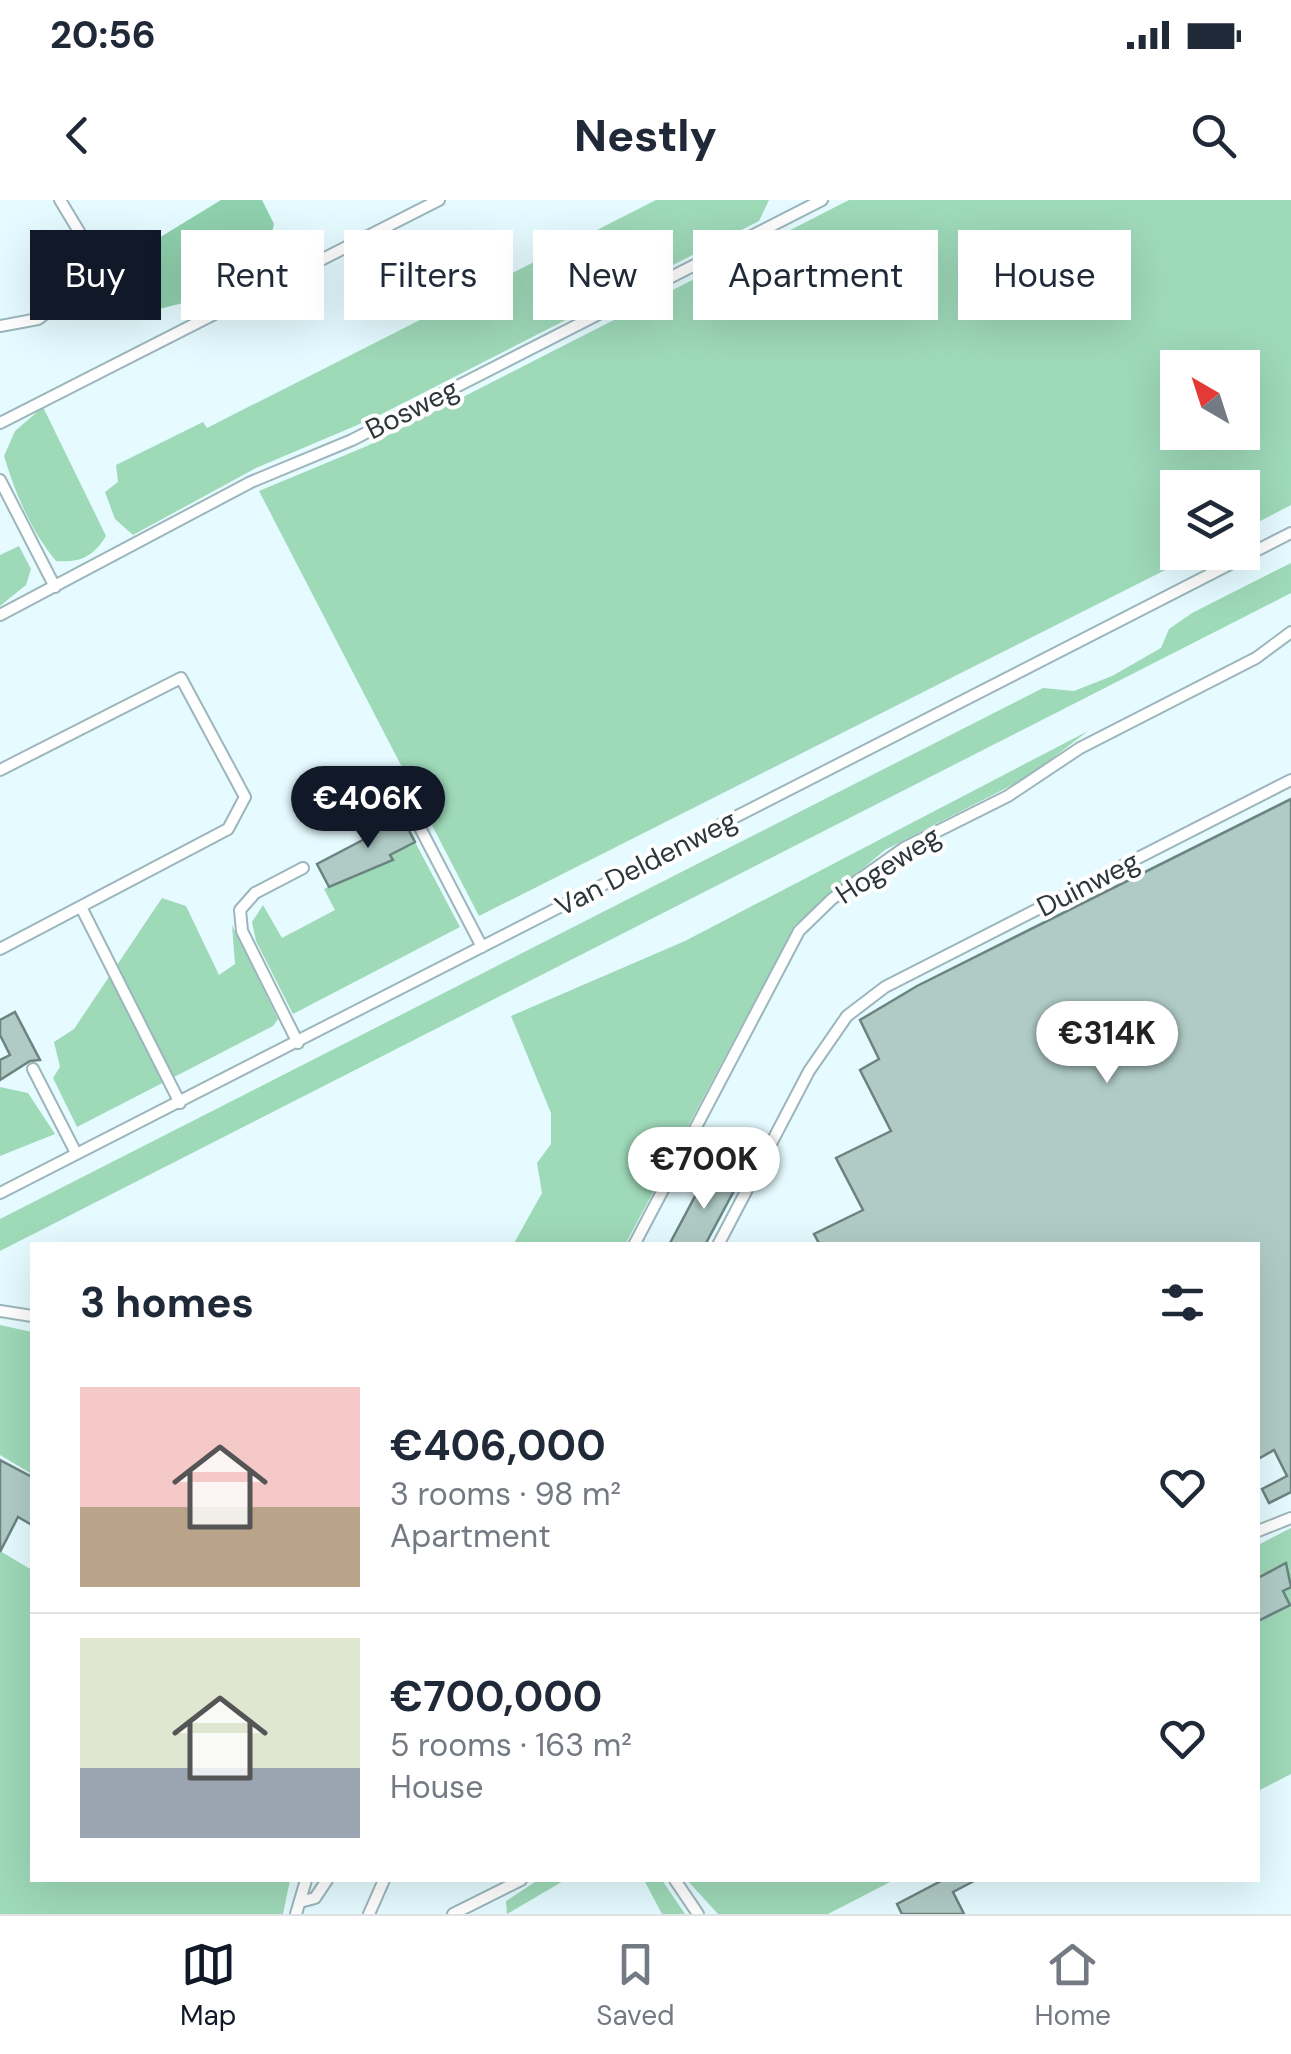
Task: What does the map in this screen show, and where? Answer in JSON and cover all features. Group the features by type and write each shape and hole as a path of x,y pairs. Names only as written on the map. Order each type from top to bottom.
{"lane":[{"path":"0,326 38,319 90,281 95,258 60,200"},
{"path":"0,423 439,200"},
{"name":"Bosweg","path":"0,615 251,482 352,440 822,200"},
{"path":"0,480 56,587"},
{"name":"Van Deldenweg","path":"0,1193 1291,534"},
{"name":"Hogeweg","path":"636,1242 800,931 832,899 904,848 1008,796 1080,748 1256,658 1291,632"},
{"path":"0,770 180,678 244,797 228,829 0,949"},
{"name":"Duinweg","path":"720,1242 810,1071 847,1016 885,988 1291,780"},
{"path":"405,799 482,947"},
{"path":"298,1042 242,931 240,910 255,893 303,868"},
{"path":"82,909 180,1102"},
{"path":"33,1069 76,1153"},
{"path":"0,1311 30,1316"},
{"path":"1260,1531 1291,1518"},
{"path":"298,1908 305,1882"},
{"path":"298,1908 315,1898 327,1882"},
{"path":"369,1914 383,1882"},
{"path":"453,1914 517,1882"},
{"path":"676,1882 698,1914"}],"green space":[{"path":"221,200 262,200 274,224 273,230 181,230 181,304 161,308 161,237"},
{"path":"656,200 769,200 759,221 741,230 693,230 693,255 673,265 673,230 597,230"},
{"path":"849,200 1291,200 1291,505 1260,521 1260,470 1160,470 1160,570 1165,570 479,916 259,491 367,446 614,320 673,320 673,290 693,280 693,320 938,320 938,230 790,230"},
{"path":"533,262 533,320 566,320 374,418 256,468 133,535 115,519 105,492 118,482 116,465 203,422 207,428 420,320 513,320 513,273"},
{"path":"43,407 106,536 91,554 79,560 56,561 47,549 25,511 4,456 15,431"},
{"path":"19,546 31,569 26,585 0,606 0,555"},
{"path":"1291,563 1291,593 0,1251 0,1219 1043,688 1074,691 1112,676 1161,648 1169,629 1192,613"},
{"path":"1088,731 1028,777 885,850 795,925 627,1242 515,1242 542,1193 537,1163 551,1144 551,1113 511,1016 685,941"},
{"path":"415,842 460,927 293,1014 256,941 252,922 263,905 282,938 335,910 324,889"},
{"path":"162,898 186,906 219,975 235,964 232,925 278,1019 273,1026 77,1127 53,1078 60,1067 54,1042 74,1029"},
{"path":"0,1087 28,1093 55,1134 0,1156"},
{"path":"0,1325 30,1332 30,1473 0,1455"},
{"path":"1291,1528 1291,1774 1260,1790 1260,1544"},
{"path":"0,1551 30,1569 30,1882 290,1882 283,1914 0,1914"},
{"path":"535,1882 562,1882 507,1914 506,1901"},
{"path":"645,1882 663,1882 685,1914 662,1914"},
{"path":"689,1882 890,1882 828,1914 718,1914"}],"building":[{"path":"1291,799 1291,1492 1269,1503 1262,1489 1287,1476 1274,1450 1260,1458 1260,1242 818,1242 814,1234 863,1210 836,1158 891,1131 860,1070 879,1059 860,1020 917,986"},
{"path":"384,809 392,825 403,819 415,842 390,855 393,860 329,887 317,864 378,832 370,816"},
{"path":"15,1012 40,1060 30,1061 0,1080 0,1060 10,1055 0,1035 0,1020"},
{"path":"708,1172 736,1187 707,1242 671,1242"},
{"path":"0,1460 30,1476 30,1524 18,1517 0,1552"},
{"path":"1286,1563 1291,1587 1283,1591 1290,1605 1260,1620 1260,1577"},
{"path":"939,1882 972,1882 953,1892 964,1914 902,1914 897,1904"}]}
